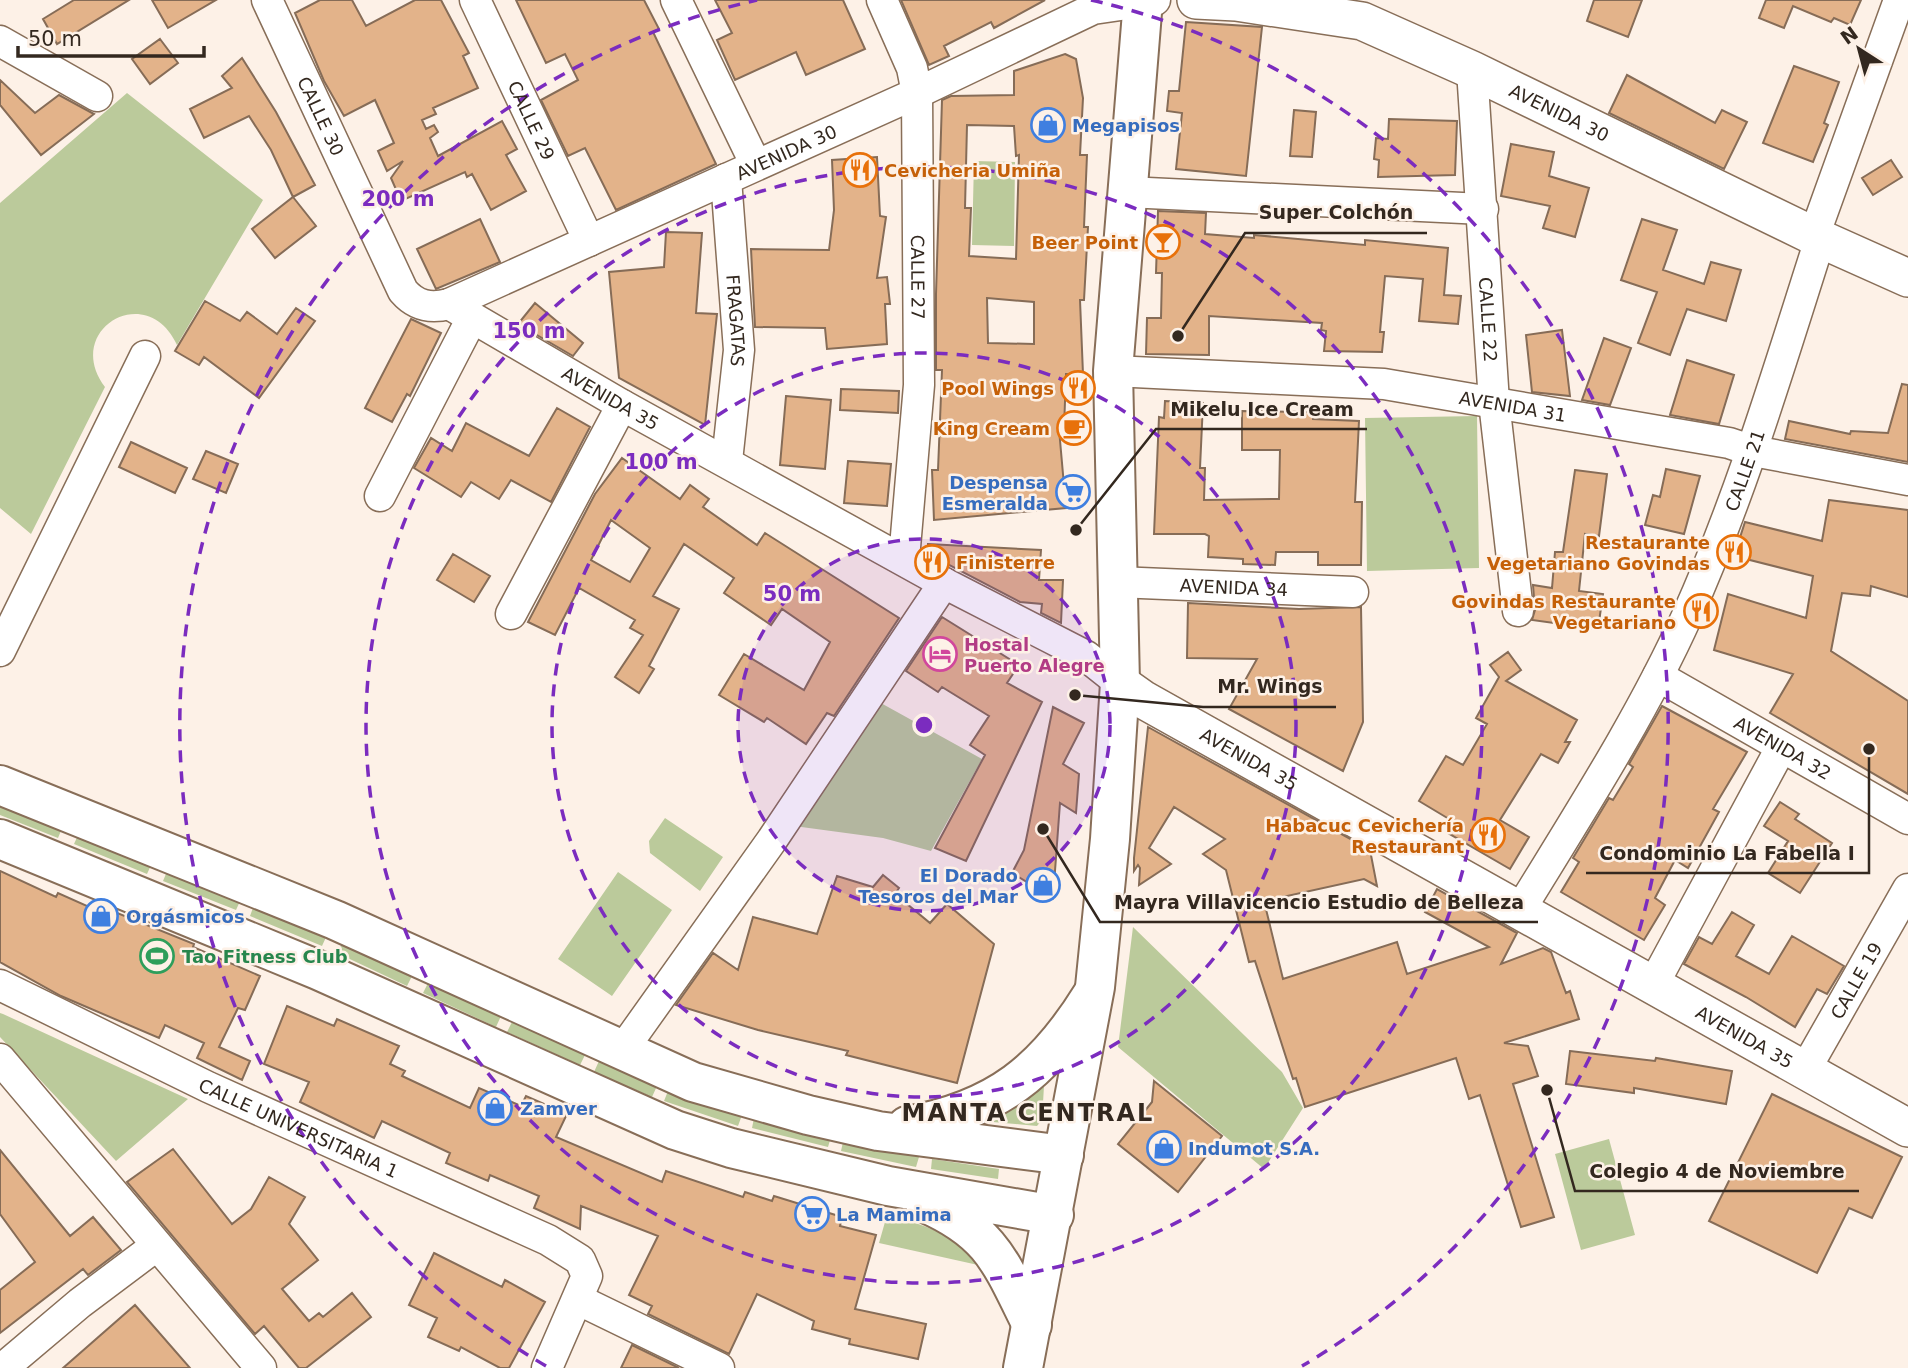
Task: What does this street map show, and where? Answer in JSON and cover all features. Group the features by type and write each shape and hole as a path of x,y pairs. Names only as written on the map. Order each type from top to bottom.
{"main road":[{"path":"1023,1368 1054,1214 1092,995 1110,839 1120,683 1114,371 1143,0"},
{"path":"0,785 335,920 621,1052 693,1082 808,1115 878,1131 1064,1155"},
{"path":"0,839 318,970 653,1121 731,1148 888,1186 1054,1214"},
{"path":"878,1131 938,1121 972,1110 1004,1093 1052,1050 1074,1024 1092,995"},
{"path":"888,1186 970,1225 1003,1268 1032,1325"}],"street":[{"name":"CALLE 30","path":"267,0 403,291 418,303"},
{"name":"CALLE 29","path":"475,0 589,241"},
{"path":"676,0 755,163"},
{"name":"CALLE 27","path":"882,0 912,68 917,93 919,385 904,559"},
{"name":"AVENIDA 30","path":"418,303 461,311 589,241 726,180 755,163 917,93 1091,4 1155,0"},
{"name":"AVENIDA 30","path":"1196,0 1236,2 1362,21 1472,69 1814,236 1908,278"},
{"name":"CALLE 21","path":"1520,911 1658,676 1688,615 1753,451 1816,252 1814,236 1899,0"},
{"path":"0,41 97,96"},
{"name":"CALLE 22","path":"1472,69 1494,402 1518,611"},
{"name":"FRAGATAS","path":"726,180 739,350 727,461"},
{"path":"1126,192 1483,209"},
{"path":"380,496 461,311"},
{"name":"AVENIDA 35","path":"461,311 622,405 944,583 1086,656 1144,700 1908,1128"},
{"path":"0,651 145,356"},
{"name":"AVENIDA 31","path":"1114,371 1384,384 1729,443 1753,451 1908,480"},
{"path":"511,614 622,405"},
{"name":"AVENIDA 34","path":"1116,582 1353,592"},
{"path":"621,1052 772,840 944,583"},
{"name":"AVENIDA 32","path":"1658,676 1908,819"},
{"path":"1653,985 1781,748"},
{"name":"CALLE 19","path":"1805,1070 1908,889"},
{"name":"CALLE UNIVERSITARIA 1","path":"0,985 208,1087 548,1240 580,1260 583,1288"},
{"path":"0,1059 261,1368"},
{"path":"4,1368 80,1303 156,1246"},
{"path":"547,1368 583,1288 719,1368"}],"green space":[{"path":"127,93 263,200 177,345 164,326 147,316 130,314 114,320 101,331 94,347 95,366 105,387 31,534 0,508 0,203"},
{"path":"974,161 1015,162 1014,246 972,245"},
{"path":"1477,416 1479,568 1367,571 1365,418"},
{"path":"879,702 982,759 931,851 883,838 794,826"},
{"path":"0,801 63,826 58,838 0,815"},
{"path":"665,818 723,857 700,891 650,853 649,841"},
{"path":"79,833 152,863 147,874 74,844"},
{"path":"168,869 241,899 236,910 163,881"},
{"path":"618,872 672,910 612,996 558,959"},
{"path":"254,905 327,935 322,946 250,916"},
{"path":"1133,927 1282,1072 1303,1108 1264,1169 1118,1047"},
{"path":"343,942 413,974 407,986 337,953"},
{"path":"428,983 501,1016 496,1027 423,993"},
{"path":"0,1013 188,1099 116,1161 0,1037"},
{"path":"512,1022 585,1055 580,1065 507,1032"},
{"path":"599,1061 657,1086 652,1097 594,1072"},
{"path":"1044,1086 1042,1120 1037,1126 993,1122"},
{"path":"668,1091 742,1115 738,1126 664,1101"},
{"path":"754,1118 831,1137 828,1147 752,1128"},
{"path":"1609,1139 1635,1235 1581,1250 1555,1154"},
{"path":"843,1142 919,1157 916,1167 841,1151"},
{"path":"932,1159 999,1169 998,1179 931,1169"},
{"path":"887,1215 926,1227 949,1238 960,1245 978,1265 879,1243"}],"building":[{"path":"74,0 129,0 57,44 43,19"},
{"path":"152,0 216,0 168,28"},
{"path":"320,0 352,0 366,26 415,0 441,0 469,53 463,56 478,88 433,108 436,114 422,120 426,129 434,125 438,132 430,138 438,156 502,121 517,149 506,155 526,191 491,210 472,174 467,177 465,172 401,201 391,178 403,161 387,171 378,151 394,143 375,100 344,116 324,81 295,13"},
{"path":"516,0 644,0 659,29 653,32 716,164 616,210 585,148 568,156 541,100 578,80 565,54 546,63"},
{"path":"715,0 843,0 865,49 806,75 796,52 735,80 717,40 732,33"},
{"path":"901,0 1045,0 994,28 991,22 944,46 949,56 929,65"},
{"path":"1594,0 1642,0 1628,37 1587,21"},
{"path":"1766,0 1861,0 1850,25 1834,18 1831,22 1793,6 1784,28 1759,18"},
{"path":"1186,22 1262,27 1246,176 1176,169 1182,113 1167,111 1169,91 1179,91"},
{"path":"160,39 178,63 150,84 132,59"},
{"path":"1065,54 1076,59 1083,98 1080,155 1087,155 1084,227 1088,227 1084,300 1080,300 1083,374 1066,374 1064,429 1059,429 1066,508 934,520 932,470 938,470 942,370 936,370 936,294 942,100 951,96 1014,95 1014,71","holes":["967,125 1014,126 1016,156 1019,155 1016,259 969,256 971,208 965,208","987,298 1034,302 1034,344 988,343"]},
{"path":"242,58 276,112 315,185 293,197 271,150 249,116 204,138 190,109 232,88 222,76"},
{"path":"1794,66 1839,82 1824,123 1828,125 1813,162 1763,143"},
{"path":"1627,75 1715,123 1722,110 1747,122 1724,169 1609,113"},
{"path":"0,80 35,113 59,95 94,114 41,155 0,105"},
{"path":"1294,110 1316,112 1312,157 1290,156"},
{"path":"1389,119 1457,121 1455,175 1378,177 1379,160 1374,159 1376,138 1388,139"},
{"path":"1511,144 1554,152 1549,176 1589,188 1575,237 1543,228 1550,206 1501,196"},
{"path":"877,157 880,216 886,217 877,278 887,277 890,304 885,304 887,344 827,349 825,328 755,327 751,249 829,250 834,210 832,160"},
{"path":"1891,160 1902,177 1873,195 1862,178"},
{"path":"293,197 316,226 275,258 252,229"},
{"path":"1158,211 1206,213 1205,234 1254,238 1254,235 1365,245 1365,240 1448,248 1444,295 1461,296 1458,324 1419,321 1423,279 1385,276 1380,332 1384,332 1382,352 1324,351 1326,331 1321,330 1322,323 1209,316 1209,355 1146,354 1147,318 1161,318 1162,273 1156,273"},
{"path":"480,219 500,262 436,289 417,249"},
{"path":"1642,219 1677,230 1663,270 1704,284 1711,262 1741,270 1726,321 1687,309 1670,355 1638,343 1657,292 1621,280"},
{"path":"666,232 702,233 696,313 717,314 705,425 619,378 609,272 664,267"},
{"path":"205,301 240,321 247,312 277,334 296,308 315,321 259,398 204,357 199,365 175,351"},
{"path":"535,303 583,343 573,356 518,324"},
{"path":"411,319 441,333 410,396 407,394 392,422 365,408"},
{"path":"1562,330 1570,396 1532,392 1526,335"},
{"path":"1604,338 1631,348 1610,405 1582,400"},
{"path":"1687,360 1734,375 1719,424 1670,415"},
{"path":"1902,384 1908,385 1908,462 1785,439 1789,421 1850,434 1851,431 1888,433"},
{"path":"841,389 899,391 898,413 840,410"},
{"path":"786,396 831,400 825,469 780,465"},
{"path":"1165,401 1203,403 1200,468 1205,468 1204,500 1279,499 1280,450 1242,450 1242,411 1313,412 1313,419 1359,421 1355,502 1362,502 1361,565 1318,565 1318,552 1276,552 1275,565 1243,564 1243,559 1208,557 1209,536 1205,534 1154,534 1159,417 1164,418"},
{"path":"557,408 590,427 551,502 511,480 499,499 471,482 461,497 414,468 431,438 452,451 466,423 529,456"},
{"path":"131,442 187,468 175,493 119,467"},
{"path":"206,451 238,464 226,493 193,479"},
{"path":"622,458 680,499 690,485 709,499 703,507 757,545 765,533 899,618 834,716 827,713 806,744 767,718 764,722 719,695 744,654 804,690 830,642 782,609 771,625 724,593 734,578 684,544 653,596 679,609 649,666 654,669 639,693 615,677 643,635 630,628 635,620 579,588 555,635 528,622 595,494","holes":["611,520 650,548 630,582 591,560"]},
{"path":"848,461 891,464 887,506 844,503"},
{"path":"1666,469 1700,476 1684,534 1645,525 1653,495 1660,497"},
{"path":"1575,470 1607,474 1599,536 1585,534 1579,591 1603,594 1598,629 1532,620 1535,610 1533,585 1552,588 1555,552 1563,552"},
{"path":"1829,500 1908,510 1908,597 1871,586 1870,596 1842,593 1831,651 1908,701 1908,794 1770,713 1793,674 1714,650 1728,594 1806,618 1813,576 1734,556 1745,522 1822,541"},
{"path":"928,544 1041,550 1039,580 1063,580 1061,623 1041,613 1042,604 1020,602 928,554"},
{"path":"453,554 490,576 474,602 437,580"},
{"path":"1188,603 1299,609 1361,607 1363,722 1343,771 1229,709 1257,659 1187,658"},
{"path":"942,617 1019,665 1007,683 1042,702 966,861 935,848 985,755 970,745 989,716 942,687 938,692 906,671"},
{"path":"1508,652 1521,670 1506,681 1577,720 1565,742 1570,742 1558,763 1541,754 1500,820 1529,837 1510,869 1448,833 1454,822 1419,801 1446,756 1463,765 1487,724 1476,718 1499,677 1490,665"},
{"path":"1662,706 1747,752 1713,809 1719,812 1688,868 1675,860 1655,898 1665,905 1644,940 1561,892 1579,862 1573,858 1609,798 1613,800 1633,767 1629,764"},
{"path":"1053,707 1084,723 1063,764 1079,774 1076,813 1060,803 1053,898 1012,873 1024,850"},
{"path":"1148,727 1370,850 1377,886 1364,879 1264,901 1283,979 1397,942 1407,974 1489,947 1425,912 1437,889 1517,933 1501,964 1543,948 1551,952 1566,993 1570,991 1579,1019 1504,1043 1528,1046 1538,1076 1513,1084 1554,1217 1521,1227 1480,1095 1469,1099 1456,1058 1305,1107 1296,1078 1293,1079 1255,961 1249,962 1226,870 1203,854 1225,839 1174,807 1149,848 1171,864 1139,885 1140,868 1138,865 1134,871 1134,858"},
{"path":"1780,802 1799,814 1795,819 1832,843 1800,893 1768,873 1788,841 1764,826"},
{"path":"0,871 56,897 58,893 98,911 100,906 194,944 193,947 260,976 245,1010 238,1008 219,1047 250,1061 242,1080 197,1058 204,1043 165,1025 159,1038 61,996 0,962"},
{"path":"883,875 899,888 895,894 930,923 947,904 994,944 957,1083 846,1055 848,1051 758,1030 676,1005 713,953 738,970 753,917 817,934 837,876 873,887"},
{"path":"1732,912 1754,925 1736,956 1769,974 1792,936 1844,966 1827,994 1817,989 1795,1027 1684,964 1699,937 1712,944"},
{"path":"287,1006 334,1026 337,1019 399,1046 390,1064 405,1071 402,1076 470,1108 479,1088 521,1106 526,1096 567,1114 556,1137 662,1182 666,1171 743,1197 745,1192 772,1201 774,1196 842,1217 840,1226 876,1235 855,1309 926,1324 918,1359 849,1344 850,1339 812,1329 814,1321 757,1294 729,1354 648,1314 652,1306 629,1295 658,1236 581,1206 580,1229 534,1208 539,1196 490,1175 488,1181 446,1163 450,1153 382,1121 374,1138 300,1102 309,1082 264,1064"},
{"path":"1570,1051 1655,1061 1656,1058 1732,1071 1726,1104 1634,1088 1634,1093 1566,1084"},
{"name":"Indumot S.A.","path":"1154,1081 1222,1136 1178,1192 1118,1144 1152,1102"},
{"path":"1772,1094 1902,1157 1872,1218 1849,1208 1817,1273 1709,1221"},
{"path":"173,1149 232,1224 251,1209 269,1177 305,1197 289,1224 318,1260 282,1289 309,1321 319,1313 323,1317 352,1293 371,1317 306,1368 299,1368 264,1326 255,1334 127,1182"},
{"path":"0,1150 70,1236 93,1217 121,1250 88,1275 83,1269 0,1333 0,1290 35,1262 0,1214"},
{"path":"434,1253 502,1287 505,1280 545,1302 509,1368 500,1368 461,1347 459,1351 428,1337 437,1318 409,1305"},
{"path":"135,1305 190,1368 63,1368"},
{"path":"632,1345 679,1368 621,1368"}],"place":[{"name":"Megapisos","path":"1048,125"},
{"name":"Cevicheria Umiña","path":"860,170"},
{"name":"Beer Point","path":"1163,242"},
{"name":"Super Colchón","path":"1178,336"},
{"name":"Pool Wings","path":"1078,388"},
{"name":"King Cream","path":"1074,428"},
{"name":"Despensa Esmeralda","path":"1073,492"},
{"name":"Mikelu Ice Cream","path":"1076,530"},
{"name":"Restaurante Vegetariano Govindas","path":"1734,552"},
{"name":"Finisterre","path":"932,562"},
{"name":"Govindas Restaurante Vegetariano","path":"1701,611"},
{"name":"Hostal Puerto Alegre","path":"940,654"},
{"name":"Mr. Wings","path":"1075,695"},
{"name":"Condominio La Fabella I","path":"1869,749"},
{"name":"Mayra Villavicencio Estudio de Belleza","path":"1043,829"},
{"name":"Habacuc Cevichería Restaurant","path":"1488,835"},
{"name":"El Dorado Tesoros del Mar","path":"1043,885"},
{"name":"Orgásmicos","path":"101,916"},
{"name":"Tao Fitness Club","path":"157,956"},
{"name":"Colegio 4 de Noviembre","path":"1547,1090"},
{"name":"Zamver","path":"495,1108"},
{"name":"Indumot S.A.","path":"1164,1148"},
{"name":"La Mamima","path":"812,1214"}],"district":[{"name":"MANTA CENTRAL","path":"1028,1113"}]}
